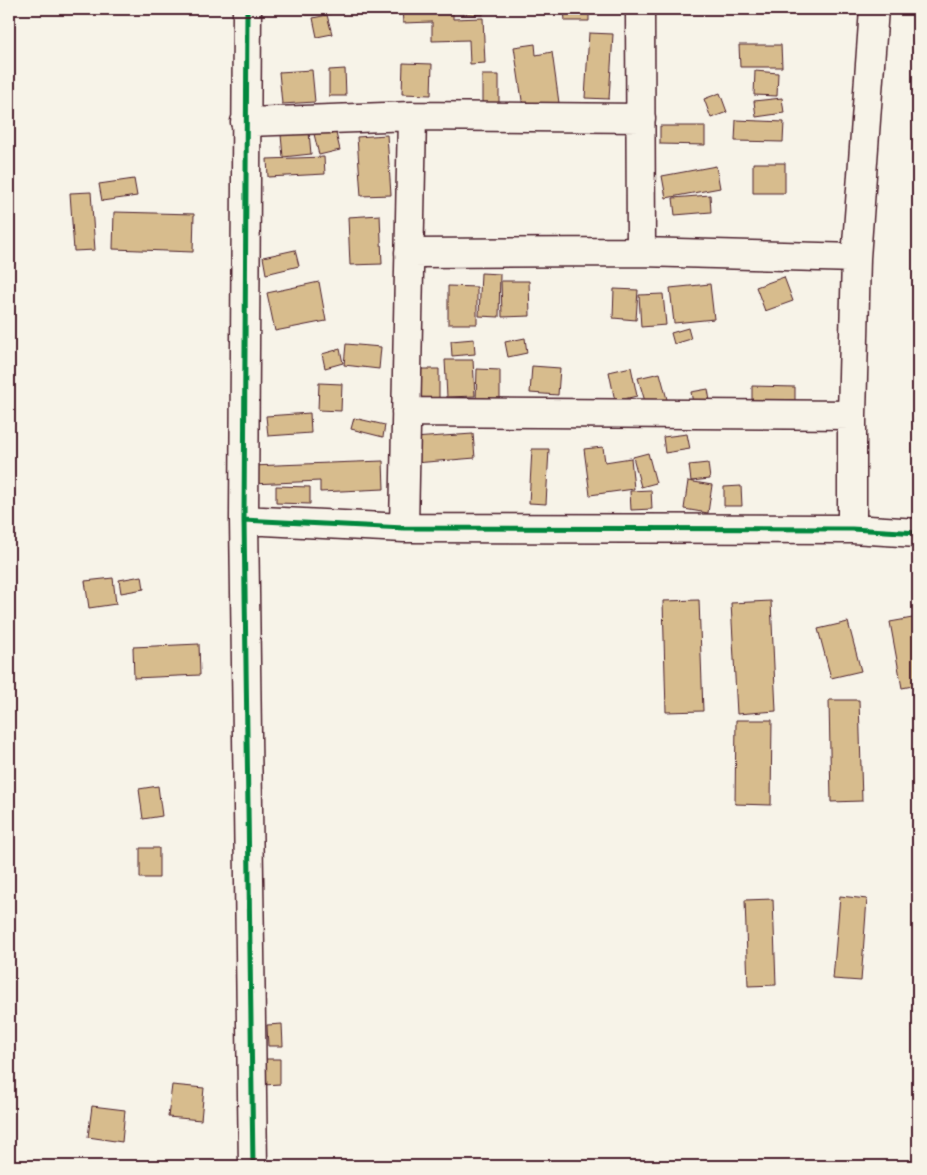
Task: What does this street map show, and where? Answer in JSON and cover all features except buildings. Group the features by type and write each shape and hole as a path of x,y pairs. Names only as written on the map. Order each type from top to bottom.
{"street":[{"path":"247,9 244,520 253,1166"},
{"path":"640,9 641,252"},
{"path":"852,529 852,415 856,258 874,9"},
{"path":"245,122 412,116 640,118"},
{"path":"404,528 412,116"},
{"path":"410,253 641,252 856,258"},
{"path":"406,412 852,415"},
{"path":"244,520 404,528 852,529 918,533"}],"cycle path":[{"path":"247,9 244,520 253,1166"},
{"path":"244,520 404,528 852,529 918,533"}]}
